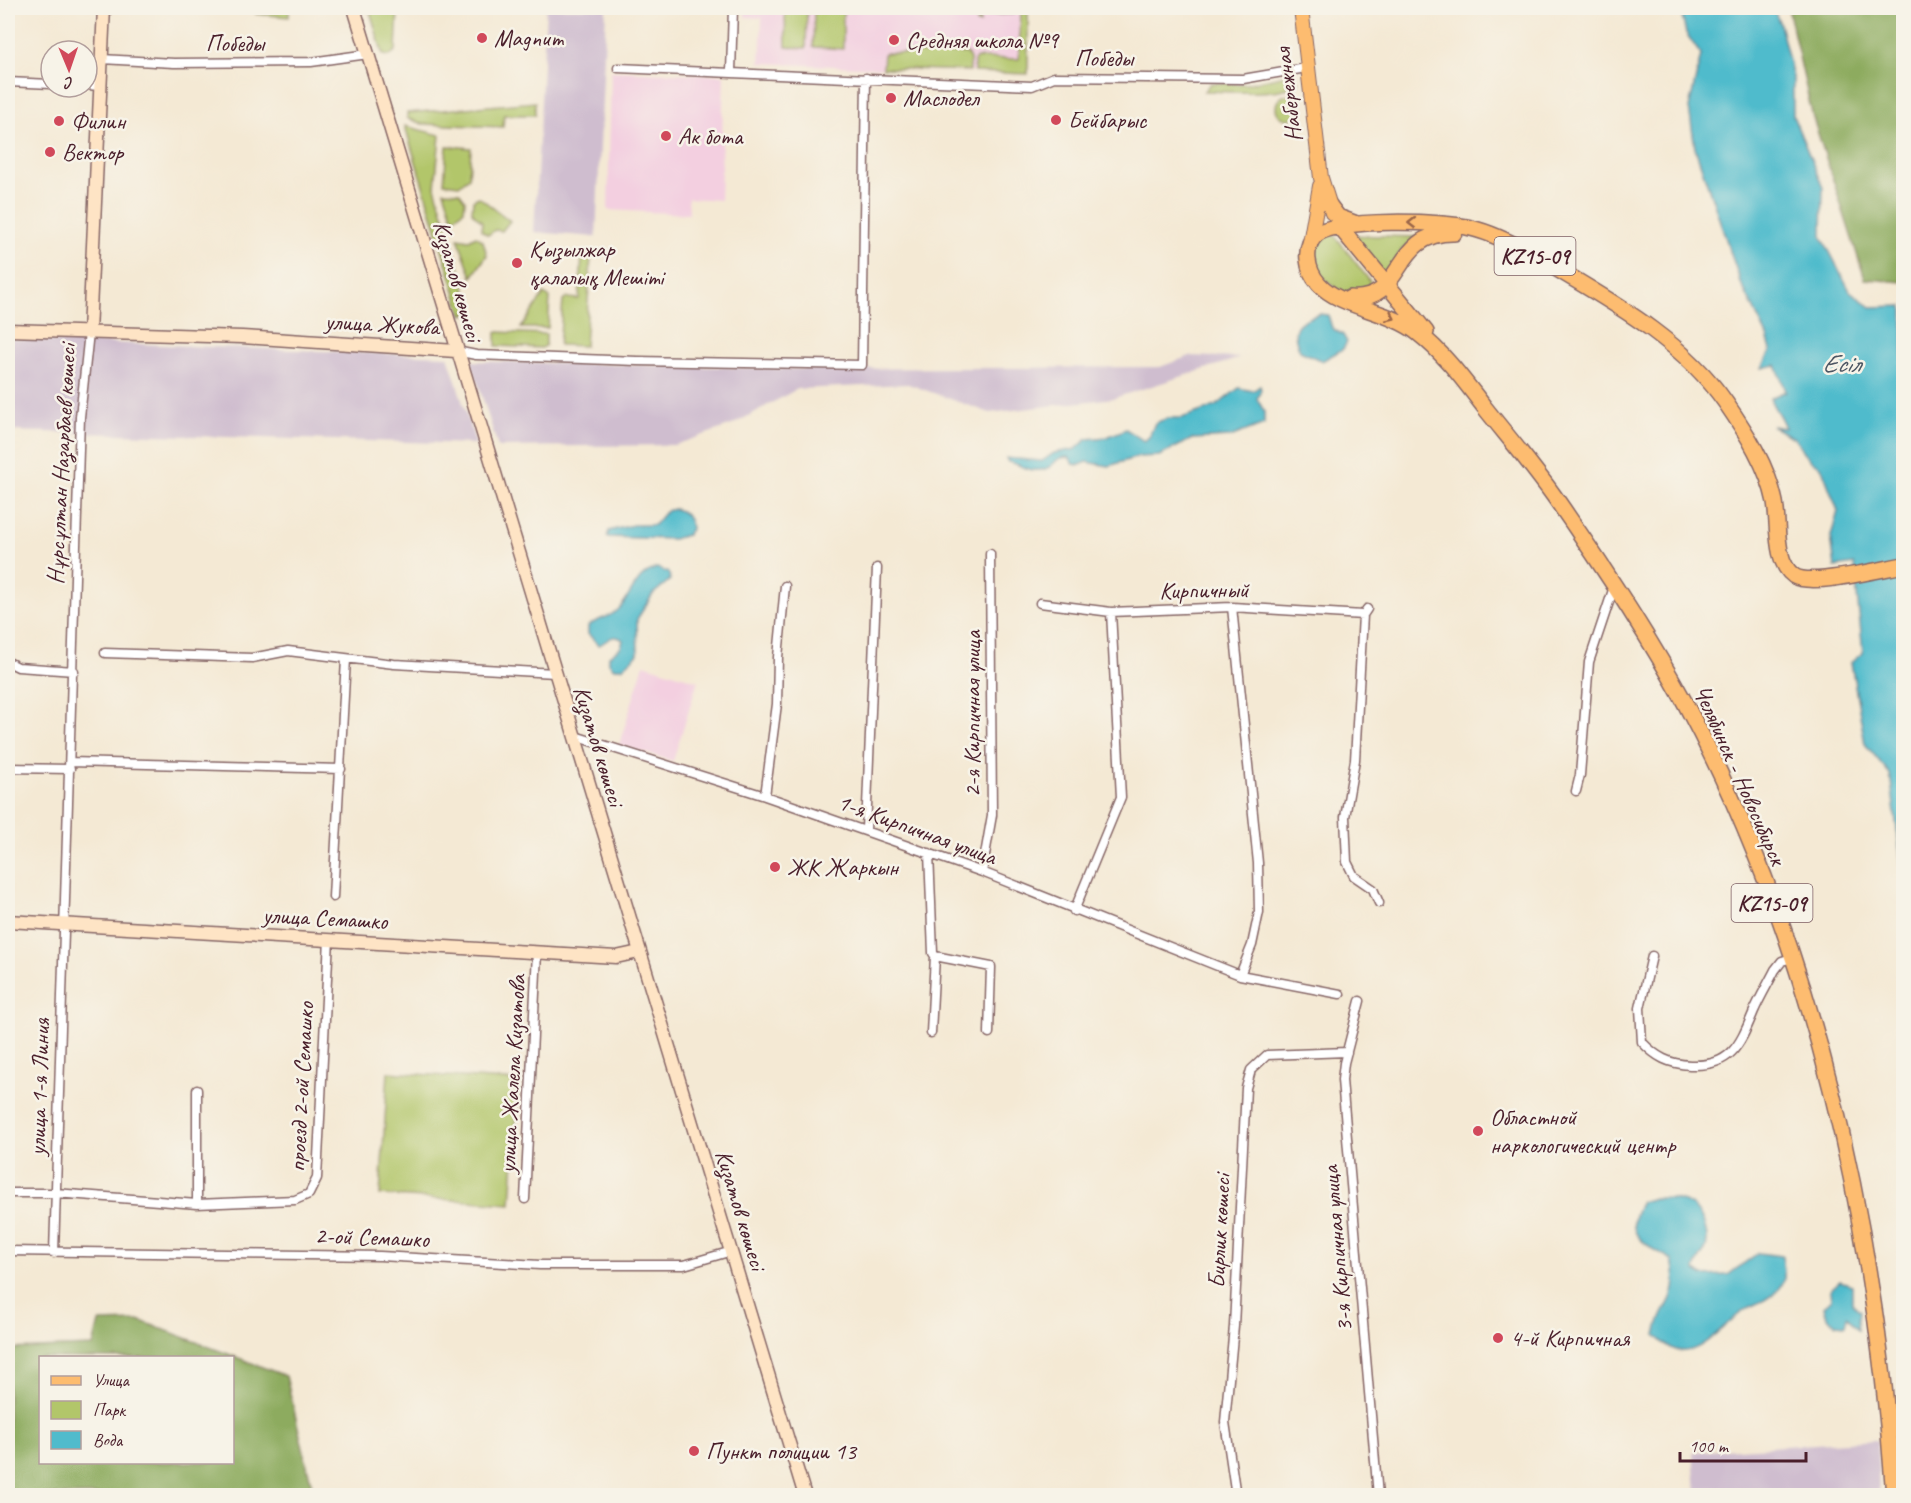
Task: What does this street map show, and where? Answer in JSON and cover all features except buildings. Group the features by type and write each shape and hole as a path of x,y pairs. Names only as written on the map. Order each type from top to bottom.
{"highway":[{"path":"1329,205 1343,220 1366,224"},
{"name":"KZ15-09","path":"1309,245 1318,233 1339,226 1453,225 1499,238 1535,256 1647,327 1699,372 1725,402 1759,458 1773,496 1785,565 1797,578 1818,579 1904,565"},
{"name":"KZ15-09","path":"1339,226 1465,382"},
{"name":"KZ15-09","path":"1388,285 1410,250 1423,238 1441,233 1465,234 1497,245 1612,309 1660,340 1699,372"},
{"name":"Челябинск - Новосибирск","path":"1309,245 1308,260 1313,276 1333,295 1387,314 1416,331 1465,382 1551,492 1655,649 1688,708 1754,854 1812,1018 1847,1152 1866,1246 1881,1345 1894,1496"},
{"path":"1367,298 1377,283 1370,264"},
{"path":"1333,295 1367,298 1388,285"}],"main road":[{"name":"Нұрсұлтан Назарбаев көшесі","path":"99,66 104,8"},
{"name":"Кизатов көшесі","path":"354,8 456,351 805,1496"},
{"name":"Набережная","path":"1301,8 1306,68 1321,178 1329,205 1339,226"},
{"name":"Нұрсұлтан Назарбаев көшесі","path":"89,332 93,99"},
{"name":"Набережная","path":"1309,245 1317,214 1321,178"},
{"name":"улица Жукова","path":"8,330 242,337 456,351"},
{"name":"улица Семашко","path":"8,921 616,957 639,952"}],"street":[{"path":"731,72 733,8"},
{"name":"Победы","path":"101,59 174,63 311,62 368,54"},
{"name":"Победы","path":"618,68 1032,86 1054,78 1243,79 1306,68"},
{"name":"улица Жукова","path":"456,351 476,355 628,361 862,365 866,78"},
{"path":"8,82 39,83"},
{"name":"Нұрсұлтан Назарбаев көшесі","path":"65,923 80,417 89,332"},
{"name":"2-я Кирпичная улица","path":"982,872 992,814 990,554"},
{"path":"866,831 877,568"},
{"path":"765,796 777,704 778,657 785,586"},
{"path":"1576,791 1580,775 1589,662 1614,587"},
{"name":"Кирпичный","path":"1040,603 1111,612 1232,606 1365,612 1355,760 1345,817 1347,862 1354,876 1373,890 1379,903"},
{"path":"1232,606 1258,863 1259,912 1252,945 1240,975"},
{"path":"1074,911 1121,797 1111,612"},
{"path":"105,653 252,658 288,651 346,659 555,672"},
{"path":"333,897 346,659"},
{"path":"8,662 18,667 74,671"},
{"name":"1-я Кирпичная улица","path":"575,736 765,796 982,872 1074,911 1240,975 1340,994"},
{"path":"8,768 70,765 341,769"},
{"path":"929,853 935,956 932,1033"},
{"name":"улица 1-я Линия","path":"54,1253 65,923"},
{"name":"проезд 2-ой Семашко","path":"8,1193 55,1193 197,1204 295,1200 309,1194 317,1178 329,939"},
{"name":"улица Жалела Кизатова","path":"525,1199 537,952"},
{"path":"935,956 991,967 989,1033"},
{"path":"1652,956 1640,1008 1642,1042 1659,1058 1689,1065 1718,1062 1731,1054 1746,1033 1774,970 1782,961 1792,958"},
{"name":"3-я Кирпичная улица","path":"1360,1001 1342,1080 1378,1496"},
{"name":"Бирлик көшесі","path":"1236,1496 1225,1422 1234,1326 1246,1088 1251,1070 1267,1055 1347,1052"},
{"path":"197,1090 197,1204"},
{"name":"2-ой Семашко","path":"8,1251 380,1256 540,1265 684,1266 732,1251"}],"shaded area":[{"path":"546,8 606,8 596,237 534,232"},
{"name":"Средняя школа №9","path":"745,8 1028,8 1028,74 760,63 762,18 745,17"},
{"name":"Ак бота","path":"611,71 724,75 720,200 688,198 689,214 608,210"},
{"path":"8,339 448,356 476,444 8,431"},
{"path":"1190,356 1240,358 1114,398 990,413 908,384 797,389 732,425 675,445 498,447 471,361 795,369 1160,367"},
{"path":"644,664 698,681 673,761 619,745"},
{"path":"1877,1440 1879,1495 1696,1495 1693,1452"}],"green space":[{"path":"256,8 289,8 289,17 256,14"},
{"path":"369,8 398,8 396,50 390,56 383,55"},
{"path":"977,8 1014,8 1014,14 980,15 980,23 977,23"},
{"path":"1021,8 1028,8 1028,74 974,72 974,61 977,58 1019,59"},
{"path":"1788,8 1903,8 1903,282 1865,279 1813,118"},
{"path":"807,10 806,48 786,47 785,11"},
{"path":"843,10 843,49 813,47 814,11"},
{"path":"884,53 967,53 970,59 970,71 883,68"},
{"path":"1285,75 1296,77 1298,82 1292,87 1281,90 1204,91 1211,83 1246,84"},
{"path":"1288,95 1293,96 1299,102 1299,112 1293,118 1288,119 1283,118 1277,112 1276,107 1277,102 1283,96"},
{"path":"535,102 535,115 504,115 503,127 422,124 407,118 407,113"},
{"path":"405,126 440,135 435,187 472,312 462,315"},
{"path":"447,146 471,148 469,177 459,185 444,183"},
{"path":"444,191 459,192 465,200 464,210 453,219"},
{"path":"479,197 510,221 502,231 495,230 488,235 481,230 482,222 472,212 473,200"},
{"path":"1333,233 1370,281 1371,288 1344,293 1322,277 1316,264 1316,248 1319,237"},
{"path":"1349,235 1416,237 1401,251 1385,279"},
{"path":"476,236 483,241 487,255 472,277 458,238 469,240"},
{"path":"582,256 591,256 585,346 559,345 563,301 567,298 579,299"},
{"path":"544,294 550,298 548,328 521,328"},
{"path":"496,332 546,334 546,345 542,348 496,346"},
{"path":"388,1072 519,1081 511,1204 380,1195"},
{"path":"141,1321 233,1356 39,1356 39,1464 234,1464 234,1356 286,1376 314,1495 8,1495 8,1349 93,1346 99,1322"}],"water":[{"name":"Есіл","path":"1680,8 1773,8 1780,24 1793,77 1793,116 1823,188 1822,237 1850,291 1871,307 1903,306 1903,877 1890,774 1865,744 1851,662 1863,653 1854,564 1835,567 1831,536 1838,511 1821,466 1811,461 1794,438 1772,426 1785,428 1770,398 1786,391 1776,365 1762,368 1771,350 1767,336 1741,283 1695,148 1689,108 1701,55 1686,33"},
{"path":"1319,314 1328,315 1332,328 1343,335 1347,342 1343,349 1322,361 1300,351 1295,336 1295,330 1300,323"},
{"path":"1260,386 1261,390 1257,399 1264,411 1264,424 1230,437 1192,439 1159,456 1137,457 1109,466 1087,462 1080,465 1073,464 1069,457 1060,458 1045,469 1030,470 1008,462 1006,458 1042,461 1054,453 1076,449 1087,439 1107,437 1126,429 1144,441 1149,437 1155,423 1168,418 1182,418 1216,406 1239,388 1253,391"},
{"path":"674,509 681,511 688,518 691,529 687,535 673,539 607,537 609,531 633,525 654,525 666,511"},
{"path":"657,568 669,573 670,580 653,594 637,619 638,654 622,668 614,668 609,663 609,656 621,647 623,640 613,637 599,645 588,634 588,626 618,610 639,580"},
{"path":"1654,1198 1686,1202 1702,1218 1707,1244 1695,1270 1703,1276 1728,1275 1758,1253 1782,1256 1784,1280 1775,1294 1747,1308 1711,1338 1690,1350 1679,1351 1668,1346 1656,1335 1675,1285 1672,1260 1639,1238 1633,1223 1641,1202"},
{"path":"1840,1281 1852,1285 1852,1303 1860,1311 1858,1329 1847,1316 1845,1325 1836,1324 1827,1317 1824,1306 1831,1300 1830,1290"}],"place":[{"name":"Magnum","path":"482,38"},
{"name":"Средняя школа №9","path":"894,40"},
{"name":"Маслодел","path":"891,98"},
{"name":"Бейбарыс","path":"1056,120"},
{"name":"Филин","path":"59,121"},
{"name":"Ак бота","path":"666,136"},
{"name":"Вектор","path":"50,152"},
{"name":"Қызылжар қалалық Мешіті","path":"517,263"},
{"name":"ЖК Жаркын","path":"775,867"},
{"name":"Областной наркологический центр","path":"1478,1131"},
{"name":"4-й Кирпичная","path":"1498,1338"},
{"name":"Пункт полиции 13","path":"694,1451"}]}
